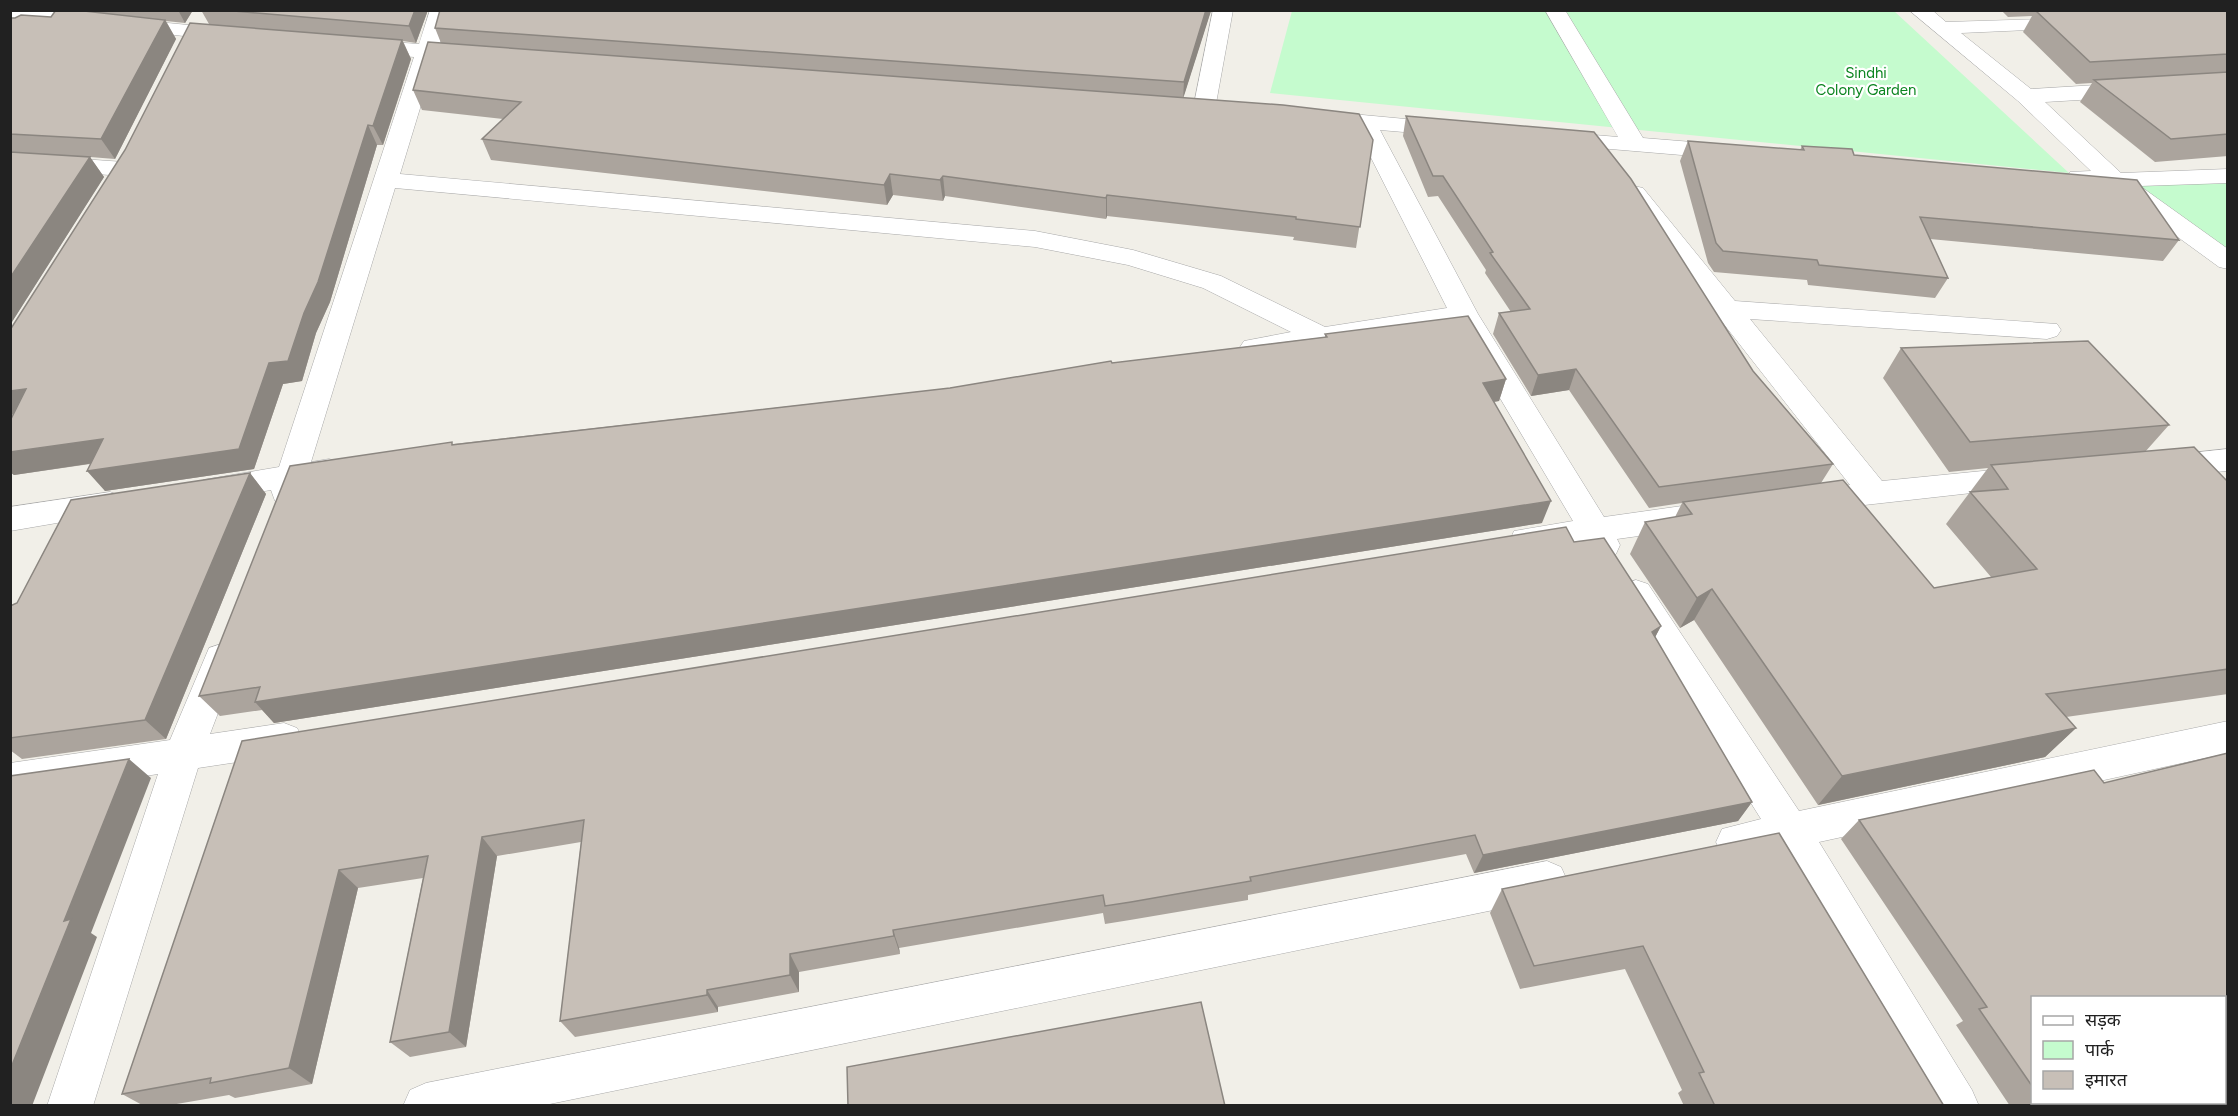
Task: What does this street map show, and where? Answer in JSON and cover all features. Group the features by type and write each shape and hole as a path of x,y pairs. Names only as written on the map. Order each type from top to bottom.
{"street":[{"path":"186,43 204,10"},
{"path":"275,519 292,476 440,10"},
{"path":"1204,109 1223,10"},
{"path":"1555,10 1635,145"},
{"path":"1919,10 2026,96 2115,180 2228,261"},
{"path":"10,16 70,16"},
{"path":"1940,28 2096,21"},
{"path":"108,23 186,43 250,37"},
{"path":"344,45 485,56"},
{"path":"2026,96 2145,89"},
{"path":"1180,108 1227,111"},
{"path":"1295,116 1467,131"},
{"path":"1364,122 1464,314 1594,529 1790,831 1956,1106"},
{"path":"1536,137 1752,153"},
{"path":"1593,142 1873,492"},
{"path":"10,161 123,169"},
{"path":"2056,175 2115,180 2228,176"},
{"path":"385,180 1035,239 1133,258 1212,282 1321,336"},
{"path":"1728,309 2047,330"},
{"path":"1229,351 1464,314"},
{"path":"2133,468 2228,460"},
{"path":"187,492 361,466"},
{"path":"1780,504 1873,492 2050,476"},
{"path":"10,519 140,499"},
{"path":"1500,544 1722,512"},
{"path":"70,1106 183,755 233,626"},
{"path":"10,780 312,735"},
{"path":"1696,850 2228,737"},
{"path":"426,1106 1578,874"}],"green space":[{"name":"Sindhi Colony Garden","path":"1292,11 1894,11 2069,173 1270,93"},
{"path":"2227,176 2227,261 2115,180"}],"building":[{"path":"56,10 165,20 101,139 10,134 10,18 21,15 51,17"},
{"path":"222,10 415,10 409,26"},
{"path":"440,10 1206,10 1184,82 435,28"},
{"path":"2228,10 2228,54 2090,62 2036,11"},
{"path":"190,23 402,40 373,126 368,125 318,282 304,313 288,361 269,363 239,449 87,471 103,439 10,452 10,421 26,389 10,391 10,330 125,150"},
{"path":"428,42 1283,105 1359,114 1373,140 1360,227 1296,219 1296,217 1107,195 1106,198 943,176 940,180 890,174 884,185 482,139 521,102 413,90"},
{"path":"2228,72 2228,134 2171,139 2094,80"},
{"path":"1406,116 1594,132 1631,179 1753,371 1833,464 1659,487 1576,369 1538,375 1499,313 1530,309 1490,253 1493,252 1443,176 1433,176"},
{"path":"1688,141 1804,150 1802,146 1852,149 1854,155 2137,180 2179,240 1920,217 1948,278 1819,265 1817,260 1723,251 1716,243"},
{"path":"10,152 90,157 10,278"},
{"path":"1468,316 1506,379 1483,383 1551,501 255,702 260,687 199,696 290,466 452,442 452,445 950,388 1111,361 1112,363 1327,337 1325,334"},
{"path":"2088,341 2169,425 1970,442 1901,348"},
{"path":"2194,447 2228,482 2228,669 2046,694 2076,728 1842,776 1712,589 1697,598 1645,522 1692,514 1683,502 1843,480 1934,588 2037,569 1970,492 2008,489 1991,465"},
{"path":"250,473 145,720 10,738 10,606 17,603 71,500"},
{"path":"1566,527 1574,542 1604,538 1661,626 1652,632 1752,802 1483,855 1475,835 1250,877 1251,881 1131,902 1105,906 1103,895 893,930 894,936 790,954 790,975 707,990 707,995 560,1021 584,820 482,837 449,1032 390,1042 428,856 339,870 289,1068 210,1083 211,1078 122,1094 242,741"},
{"path":"2228,753 2228,1106 2046,1106 2045,1104 2226,1104 2226,996 2031,996 2031,1085 1979,1009 1987,1007 1859,820 2094,770 2104,783"},
{"path":"129,759 64,921 71,919 10,1070 10,776"},
{"path":"1779,833 1944,1106 1715,1106 1699,1073 1704,1072 1643,946 1534,966 1502,889"},
{"path":"1201,1002 1225,1106 848,1106 847,1067"}]}
